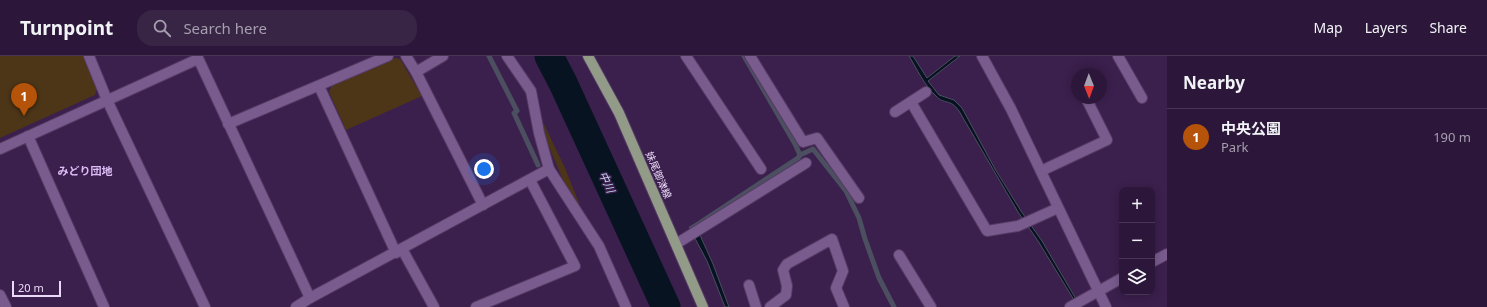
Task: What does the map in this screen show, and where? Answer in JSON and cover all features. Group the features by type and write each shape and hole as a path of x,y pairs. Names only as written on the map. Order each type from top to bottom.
{"main road":[{"name":"妹尾御津線","path":"588,56 619,113 703,307"}],"street":[{"path":"89,56 107,100 205,307"},
{"path":"228,124 319,86 368,60 388,56"},
{"path":"406,56 416,72 483,205"},
{"path":"416,72 443,56"},
{"path":"507,56 531,91 539,133 549,169 599,246 626,307"},
{"path":"686,56 761,169"},
{"path":"750,56 803,142 818,138 859,198"},
{"path":"982,56 1011,109 1106,307"},
{"path":"1118,56 1142,98"},
{"path":"0,149 197,57 310,298"},
{"path":"319,86 399,251 434,307"},
{"path":"894,112 926,92"},
{"path":"911,102 987,232 1018,226 1058,208"},
{"path":"1040,171 1107,140 1089,104"},
{"path":"28,136 104,307"},
{"path":"676,244 806,163"},
{"path":"296,307 549,169"},
{"path":"476,307 575,266 530,180"},
{"path":"770,307 786,295 787,286 784,270 787,264 832,239 843,271 836,288 844,307"},
{"path":"1155,260 1167,254"},
{"path":"899,255 931,307"},
{"path":"1074,305 1119,280"},
{"path":"749,285 756,307"},
{"path":"0,295 6,307"}],"shaded area":[{"path":"0,56 84,56 98,86 95,95 0,138"},
{"path":"395,58 400,59 422,96 346,130 329,92 332,85"},
{"path":"539,114 565,168 581,208 566,187 542,130"}],"water":[{"path":"909,56 913,56 927,78 955,56 960,56 928,81 939,95 954,100 962,108 995,169 1042,241 1076,299 1074,300 1038,241 1018,212 959,111 953,104 939,99 932,92 924,82"},
{"path":"695,224 713,264 729,307 725,307 707,261 689,227"}],"waterway":[{"path":"489,56 517,111 514,113 538,165"},
{"name":"中川","path":"549,56 563,83 666,307"},
{"path":"693,229 692,228 798,158 800,155 744,56"},
{"path":"800,155 813,149 846,191 859,218 879,278 894,307"}],"place":[{"name":"中央公園","path":"24,116"}],"district":[{"name":"みどり団地","path":"85,171"}]}
